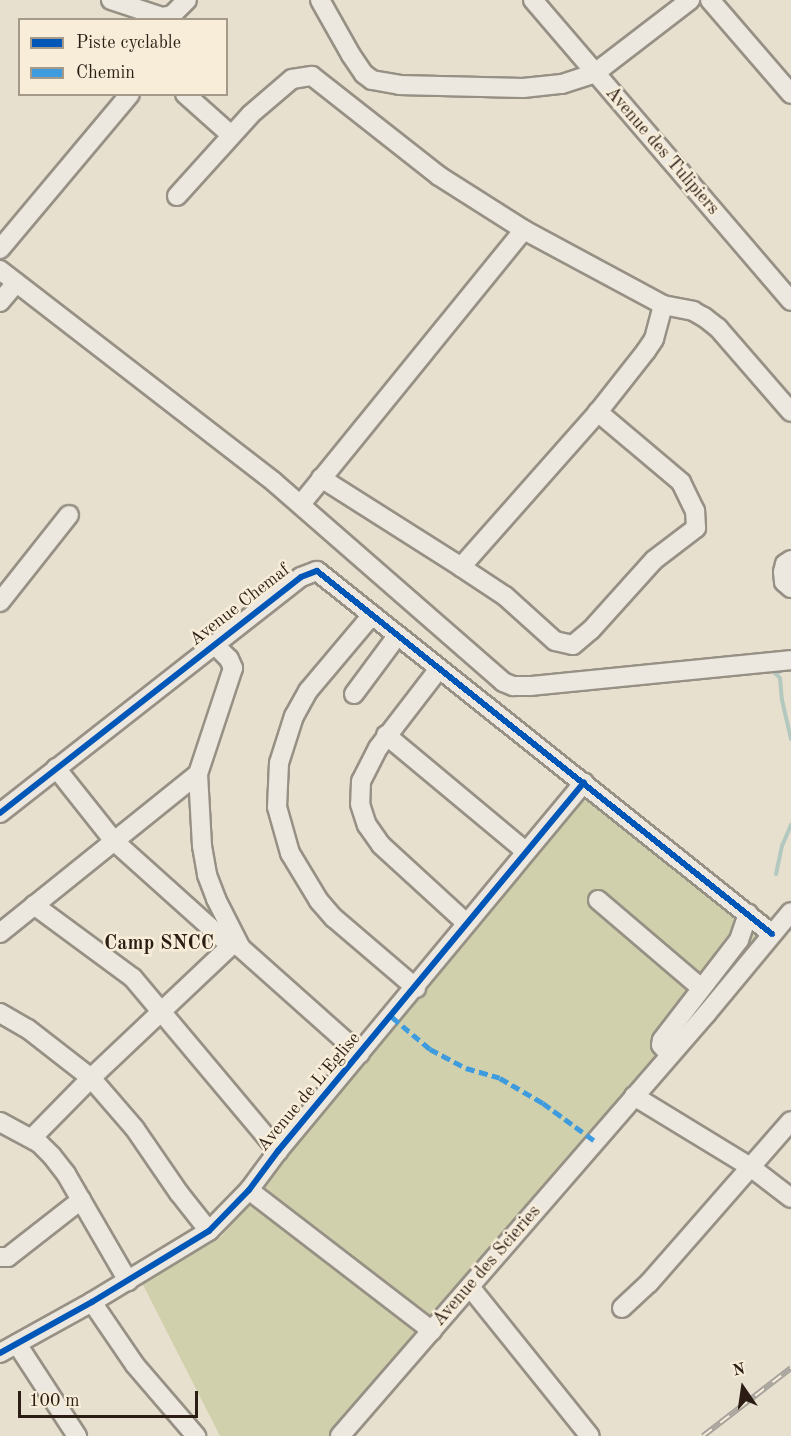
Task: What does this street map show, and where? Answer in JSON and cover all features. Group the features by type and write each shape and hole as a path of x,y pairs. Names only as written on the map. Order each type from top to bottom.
{"street":[{"path":"111,0 162,17 172,15 187,0"},
{"path":"320,0 364,74 384,84 523,88 562,84 595,73 690,0"},
{"name":"Avenue des Tulipiers","path":"533,0 791,301"},
{"path":"710,0 791,94"},
{"path":"177,196 251,114 292,79 312,75 439,176 524,230 663,305 693,310 718,328 791,412"},
{"path":"0,249 128,96"},
{"path":"187,96 231,135"},
{"path":"301,504 524,230"},
{"path":"0,270 301,504 503,682 513,686 791,660"},
{"path":"0,302 16,283"},
{"path":"461,567 598,412 654,339 663,305"},
{"path":"321,478 505,596 555,641 573,645 591,630 654,560 696,528 695,511 681,482 598,412"},
{"path":"0,602 69,515"},
{"path":"791,560 785,564 783,572 784,582 791,588"},
{"name":"Avenue Chemaf","path":"0,813 300,577 313,571 322,573 438,670 584,783 772,934"},
{"path":"372,615 308,691 294,716 279,763 277,807 290,853 319,901 334,918 416,988"},
{"path":"354,694 397,636"},
{"path":"214,644 232,663 233,673 198,774 200,822 207,875 236,941 247,955 360,1054"},
{"path":"438,670 386,735 361,781 360,804 367,825 405,869 466,923"},
{"path":"386,735 525,851"},
{"path":"56,768 114,841 222,938 236,941"},
{"path":"0,933 198,774"},
{"name":"Avenue de L'Eglise","path":"0,1353 128,1281 209,1231 249,1190 278,1151 416,988 525,851 584,783"},
{"path":"598,900 701,988"},
{"path":"34,905 133,978 278,1151"},
{"name":"Avenue des Scieries","path":"340,1436 791,912"},
{"path":"670,1055 661,1045 662,1040 739,940 748,914"},
{"path":"32,1138 91,1078 236,941"},
{"path":"0,1013 28,1029 91,1078 135,1129 179,1193 209,1231"},
{"path":"634,1096 752,1168 791,1198"},
{"path":"622,1308 649,1283 791,1121"},
{"path":"0,1122 32,1138 52,1156 81,1200 128,1281"},
{"path":"249,1190 432,1330"},
{"path":"0,1257 8,1257 81,1200"},
{"path":"470,1287 590,1436"},
{"path":"92,1302 135,1365 196,1436"},
{"path":"17,1344 76,1436"}],"green space":[{"path":"589,788 772,918 333,1436 220,1436 140,1279 222,1236"}],"waterway":[{"path":"786,669 775,673 780,678 782,700 791,739"},
{"path":"776,874 782,846 791,825"}],"railway":[{"path":"703,1436 791,1368"}],"marked path":[{"path":"392,1017 430,1049 466,1068 500,1078 543,1103 595,1141"}],"cycle path":[{"path":"0,813 301,577 317,571 772,934"},
{"path":"0,1353 92,1302 209,1231 249,1190 278,1151 584,783"}],"district":[{"name":"Camp SNCC","path":"159,944"}]}
